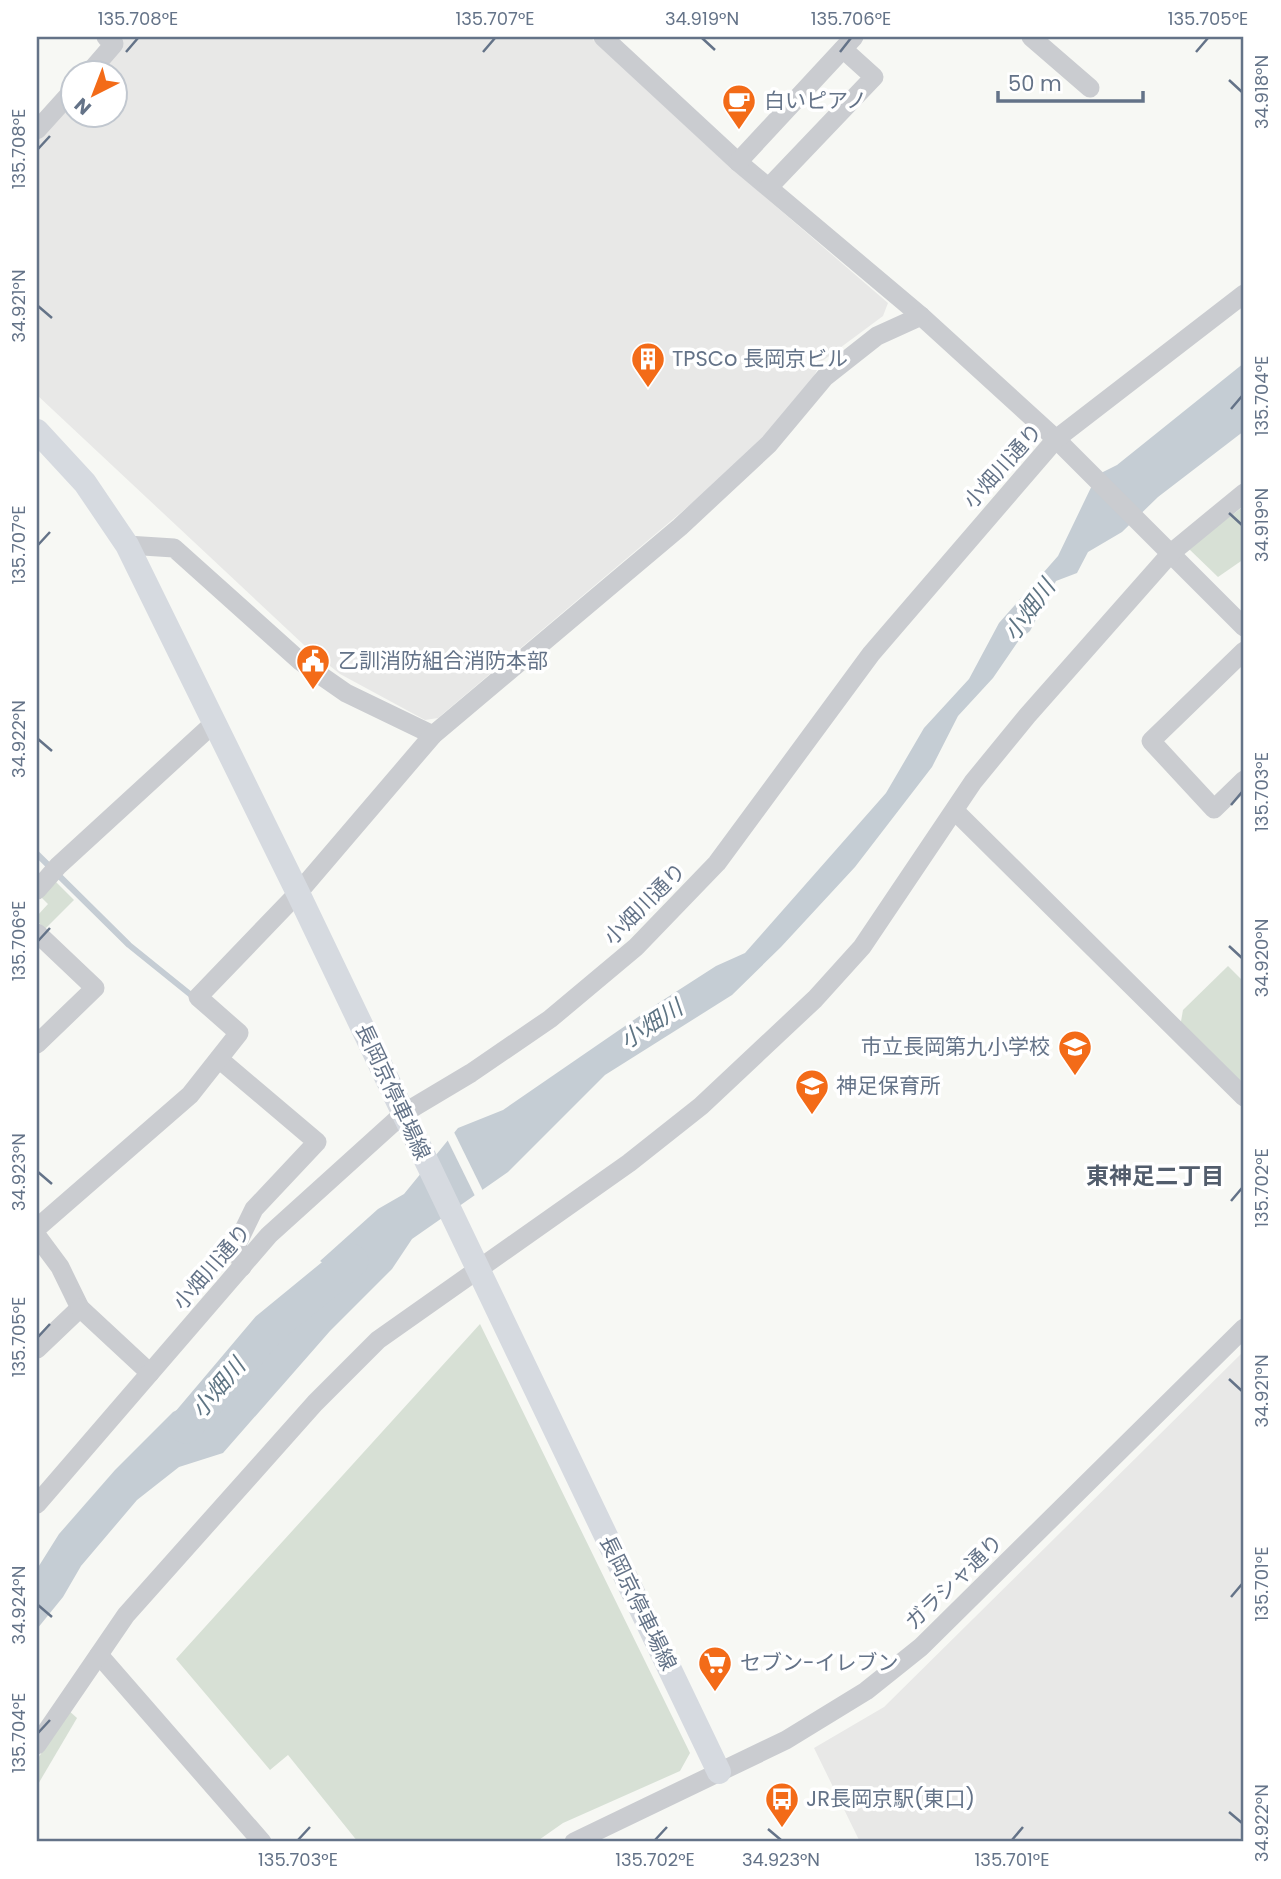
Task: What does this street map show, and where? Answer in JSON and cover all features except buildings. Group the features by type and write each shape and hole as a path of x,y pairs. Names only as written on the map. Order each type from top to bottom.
{"main road":[{"name":"長岡京停車場線","path":"37,431 85,483 127,545 298,893 719,1772"}],"street":[{"path":"100,60 114,44 106,37"},
{"path":"603,37 738,162 921,316 1056,439 1244,627"},
{"path":"1031,37 1090,88"},
{"path":"738,162 849,43 874,78 769,187"},
{"path":"37,130 60,105"},
{"name":"小畑川通り","path":"37,1504 269,1235 406,1120 594,984 682,902 747,825 871,654 1056,439 1244,294"},
{"path":"37,1228 190,1095 219,1059 239,1033 198,997 298,893 433,735 690,518 769,444 825,377 877,336 921,316"},
{"path":"37,1745 60,1707 125,1615 315,1403 378,1340 475,1264 629,1163 701,1106 772,1042 862,947 973,782 1167,550 1244,493"},
{"path":"127,545 174,548 300,661 346,693 433,735"},
{"path":"1244,651 1151,741 1214,808 1244,780"},
{"path":"37,890 54,870 213,724"},
{"path":"955,811 1244,1097"},
{"path":"37,933 95,988 37,1044"},
{"path":"219,1059 317,1142 248,1219 237,1244 242,1267"},
{"path":"37,1236 60,1267 80,1308 149,1373"},
{"path":"37,1349 80,1308"},
{"name":"ガラシャ通り","path":"574,1842 786,1740 866,1691 921,1647 1244,1328"},
{"path":"99,1655 262,1842"}],"shaded area":[{"path":"115,37 590,37 720,158 888,303 883,316 821,362 809,386 762,444 438,718 425,720 340,674 304,645 37,395 37,137 60,111 60,130 130,130 130,60 102,60"},
{"path":"1244,506 1244,559 1218,577 1188,548"},
{"path":"56,882 74,900 45,929 37,921 37,916 48,904 41,897"},
{"path":"1228,966 1244,982 1244,1090 1180,1027 1183,1010"},
{"path":"480,1324 690,1753 680,1771 563,1823 536,1842 358,1842 288,1755 270,1770 176,1659"},
{"path":"1244,1351 1244,1836 1232,1842 860,1842 814,1748 884,1707"},
{"path":"68,1710 77,1718 37,1786 37,1760"}],"water":[{"path":"1244,363 1244,431 1158,497 1122,532 1088,552 1077,573 1056,581 1030,631 1019,640 993,678 958,716 932,767 855,867 781,947 732,995 605,1075 508,1172 412,1239 392,1269 330,1331 223,1453 179,1467 137,1500 81,1566 63,1597 37,1629 37,1569 59,1534 115,1470 173,1412 231,1383 288,1334 329,1267 320,1261 378,1209 404,1194 458,1128 503,1110 657,1004 716,966 745,953 886,793 924,728 969,679 999,623 1058,556 1097,475 1117,465"}],"pier":[{"path":"452,1128 484,1193 476,1198 446,1137"}],"waterway":[{"path":"37,854 129,945 191,995"},
{"name":"小畑川","path":"186,1426 268,1329 351,1261"}],"place":[{"name":"白いピアノ","path":"739,131"},
{"name":"TPSCo 長岡京ビル","path":"648,389"},
{"name":"乙訓消防組合消防本部","path":"313,691"},
{"name":"市立長岡第九小学校","path":"1075,1077"},
{"name":"神足保育所","path":"812,1116"},
{"name":"セブン-イレブン","path":"715,1693"},
{"name":"JR長岡京駅(東口)","path":"782,1829"}],"district":[{"name":"東神足二丁目","path":"1155,1176"}]}
